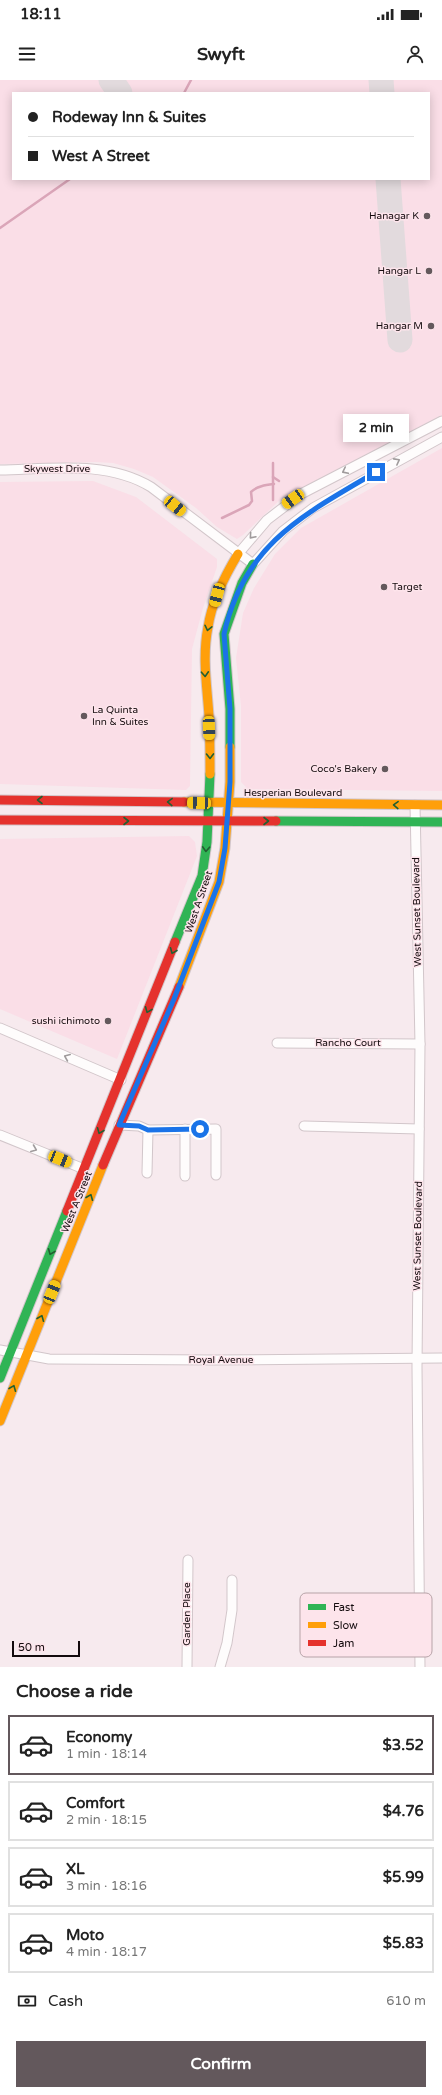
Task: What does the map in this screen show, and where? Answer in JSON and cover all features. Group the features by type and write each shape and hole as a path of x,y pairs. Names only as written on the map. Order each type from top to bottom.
{"main road":[{"name":"West A Street","path":"0,1378 202,876 205,862 209,803 209,717 205,673 206,637 217,595 226,573 238,554"},
{"name":"West A Street","path":"0,1421 119,1125 174,999 219,882 224,854 227,822 230,709 224,634 239,590 253,564"},
{"name":"Hesperian Boulevard","path":"0,800 228,804 442,805"},
{"path":"0,820 442,822"},
{"path":"163,974 168,979 174,999"},
{"path":"120,1080 132,1094"}],"street":[{"name":"West A Street","path":"238,554 267,520 301,494 442,421"},
{"name":"West A Street","path":"253,564 283,531 313,508 442,437"},
{"name":"Skywest Drive","path":"0,470 86,468 136,478 165,497 253,564"},
{"name":"West Sunset Boulevard","path":"415,805 420,1044 417,1358 419,1593"},
{"path":"0,1028 120,1080"},
{"name":"Rancho Court","path":"277,1043 420,1044"},
{"path":"119,1125 139,1126 148,1130 216,1128 216,1175"},
{"path":"304,1126 419,1129"},
{"path":"184,1129 185,1176"},
{"path":"147,1173 148,1130"},
{"path":"0,1135 84,1169"},
{"name":"Royal Avenue","path":"0,1350 49,1359 194,1360 442,1358"},
{"name":"Garden Place","path":"187,1667 188,1560"},
{"path":"220,1667 227,1643 232,1610 232,1580"},
{"name":"West Sunset Boulevard","path":"420,1657 420,1667"}],"shaded area":[{"path":"0,80 442,80 442,415 282,498 237,539 217,527 196,508 153,477 134,469 113,463 0,464"},
{"path":"442,448 442,791 248,789 241,782 241,706 236,658 243,613 254,588 275,554 301,528"},
{"path":"93,481 136,497 217,559 217,567 203,608 192,649 190,786 186,790 0,784 0,482"},
{"path":"189,836 195,842 197,856 117,1059 0,1009 0,839"}],"waterway":[{"path":"185,92 191,80"},
{"path":"0,228 69,180"},
{"path":"273,463 273,500"},
{"path":"273,477 279,481"},
{"path":"222,518 249,505 252,501 251,492 256,488 274,484"}],"taxiway":[{"path":"111,80 119,92"},
{"path":"381,80 382,92"},
{"path":"388,180 400,340"}],"traffic: fast":[{"path":"230,747 230,709 224,634 242,583 253,564"},
{"path":"175,942 202,876 207,842 210,774"},
{"path":"276,821 442,822"},
{"path":"0,1378 67,1211"}],"traffic: slow":[{"path":"210,774 209,723 205,660 206,638 212,608 223,580 238,554"},
{"path":"179,987 219,882 225,848 230,782 230,747"},
{"path":"184,802 442,805"},
{"path":"0,1421 103,1165"}],"traffic: jam":[{"path":"0,800 184,802"},
{"path":"0,820 276,821"},
{"path":"67,1211 175,942"},
{"path":"103,1165 179,987"}],"place":[{"name":"Hanagar K","path":"427,216"},
{"name":"Hangar L","path":"429,271"},
{"name":"Hangar M","path":"431,326"},
{"name":"Target","path":"384,587"},
{"name":"La Quinta Inn & Suites","path":"84,716"},
{"name":"Coco's Bakery","path":"385,769"},
{"name":"sushi ichimoto","path":"108,1021"}],"route":[{"path":"200,1129 148,1130 139,1126 119,1125 174,999 198,940 219,882 225,848 230,782 230,709 224,634 227,622 242,583 253,564 283,531 313,508 376,472"}]}
